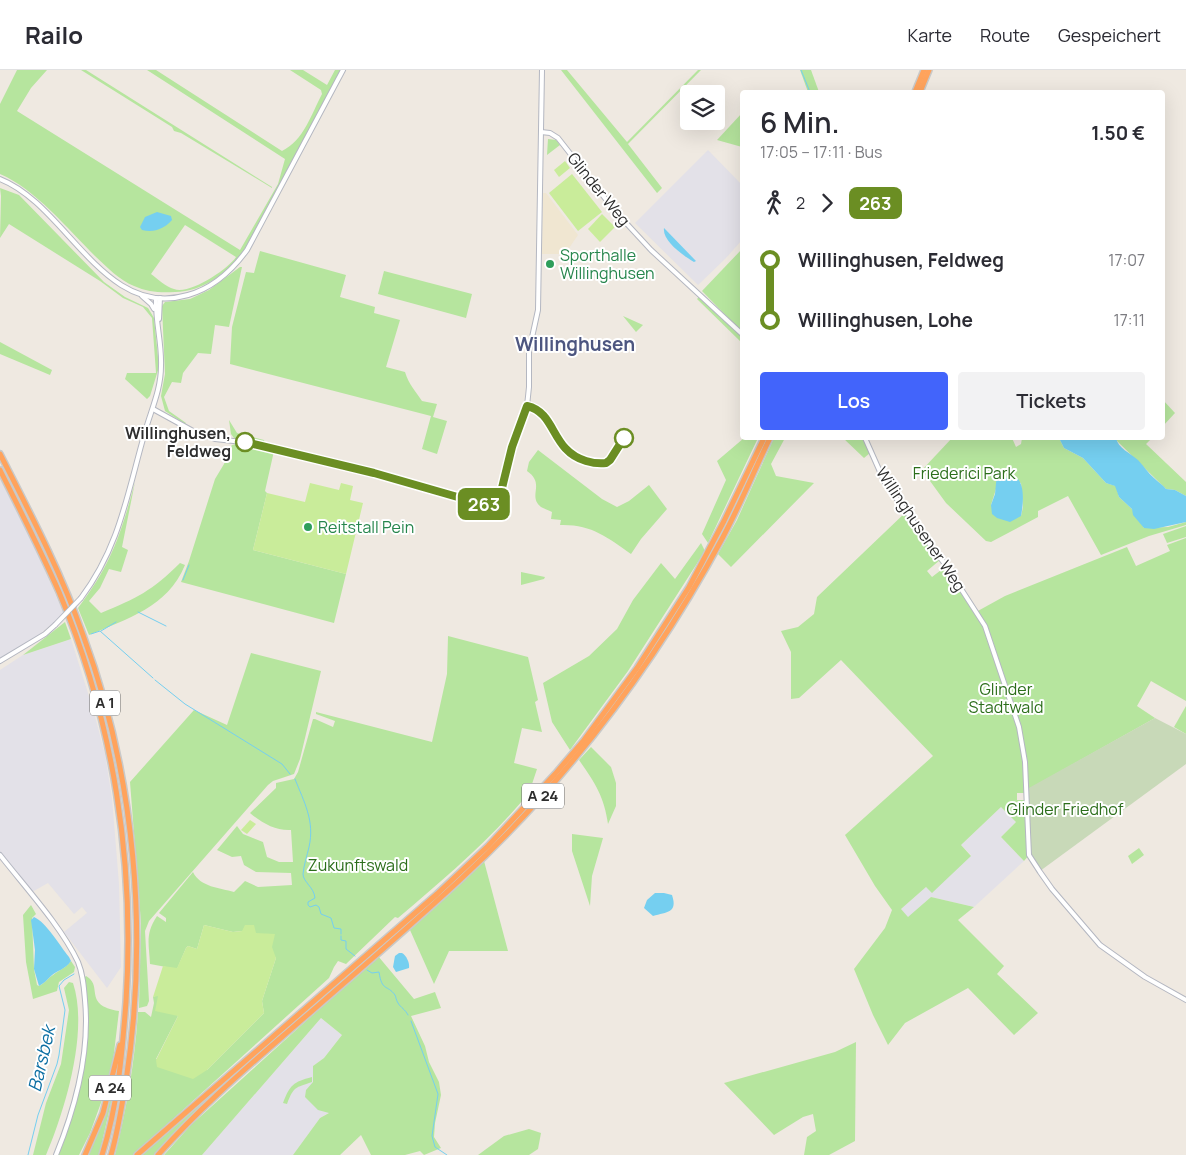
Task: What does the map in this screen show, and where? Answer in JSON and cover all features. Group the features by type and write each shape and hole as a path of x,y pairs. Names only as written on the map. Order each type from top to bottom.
{"highway":[{"path":"916,90 924,70"},
{"path":"921,90 929,70"},
{"name":"A 24","path":"137,1155 444,888 488,846 555,774 637,668 689,588 724,522 763,440"},
{"name":"A 24","path":"158,1155 218,1092 461,879 510,832 559,778 622,699 694,590 730,524 769,440"},
{"name":"A 1","path":"0,454 45,543 69,596 98,678 118,758 132,849 136,904 136,956 132,1033 118,1123 110,1155"},
{"name":"A 1","path":"0,470 59,592 86,667 105,730 118,797 127,882 128,962 121,1064 102,1155"},
{"name":"A 24","path":"85,1155 109,1091 124,1017"}],"street":[{"path":"160,304 163,301 191,294 212,285 228,273 240,260 342,70"},
{"path":"153,408 193,431 215,439 252,443 308,456 482,504 496,498 504,483 512,447 527,406 529,351 537,318 542,70"},
{"name":"Glinder Weg","path":"541,132 550,133 558,138 615,211 651,250 740,332"},
{"path":"0,179 24,192 109,278 141,295 172,298"},
{"path":"141,295 151,304 156,313"},
{"path":"158,298 160,304 158,324"},
{"path":"0,662 45,634 81,598 105,562 115,539 159,387 161,373 156,313 158,298"},
{"name":"Willinghusener Weg","path":"866,440 885,483 947,567 982,619 1019,727 1025,762 1030,855 1052,889 1100,945 1145,977 1186,1000"},
{"path":"0,855 66,940 82,974 86,1016 83,1062 71,1116 56,1155"}],"shaded area":[{"path":"708,150 740,183 740,242 698,285 635,223"},
{"path":"543,193 546,193 578,235 565,254 542,254"},
{"path":"0,479 31,539 64,614 35,638 0,659"},
{"path":"71,639 105,754 112,798 119,884 121,967 107,988 64,932 87,913 82,907 74,914 48,883 32,892 0,852 0,670 23,655"},
{"path":"1001,807 1016,822 1001,837 1024,861 974,907 931,897 908,918 901,909 926,887 932,892 971,855 961,845"},
{"path":"321,1018 342,1035 324,1058 313,1066 313,1082 321,1111 330,1112 320,1118 293,1155 202,1155"}],"green space":[{"path":"17,70 47,70 31,88 17,111 240,250 278,184 285,159 147,70 156,70 282,151 290,146 301,134 322,94 321,90 290,70 303,70 327,85 335,70 341,70 244,250 223,273 206,284 186,291 149,291 123,280 95,256 38,199 26,189 0,174 0,104","holes":["185,225 236,257 225,268 208,280 199,285 181,290 165,285 151,274"]},
{"path":"81,70 86,70 272,188 181,133 174,131 172,127"},
{"path":"561,70 567,70 627,142 680,88 680,91 628,144 662,188 657,193"},
{"path":"698,70 701,70 686,85 683,85"},
{"path":"800,70 811,70 818,90 807,90"},
{"path":"740,115 740,146 717,140"},
{"path":"548,139 556,140 560,145 547,155"},
{"path":"565,161 570,168 559,177 554,170"},
{"path":"572,174 602,212 578,231 549,193"},
{"path":"0,188 19,195 104,282 125,297 148,308 154,318 159,367 150,396 147,399 125,379 127,373 156,373 152,318 143,307 123,298 100,281 9,224 0,238"},
{"path":"602,214 615,227 600,242 588,229"},
{"path":"260,251 346,275 340,297 375,307 374,313 400,320 386,367 405,372 410,384 422,401 437,404 433,417 447,421 437,454 422,449 431,416 230,364 232,327 246,272 254,273"},
{"path":"740,251 740,330 702,291"},
{"path":"242,267 229,327 215,325 211,354 198,353 183,373 181,383 172,382 164,397 169,411 185,424 165,411 161,396 165,374 162,306 165,302 190,299 209,290"},
{"path":"384,271 472,294 466,318 378,294"},
{"path":"700,296 740,335 740,341 697,299"},
{"path":"623,316 643,325 636,332"},
{"path":"0,342 52,370 50,375 0,354"},
{"path":"1165,402 1175,413 1165,424"},
{"path":"229,420 237,433 264,440 265,444 234,438 231,434"},
{"path":"742,440 757,440 708,543 702,534 726,480 717,461"},
{"path":"773,440 784,440 771,464 776,476 814,483 731,567 718,554 737,520"},
{"path":"845,440 865,440 870,453 864,458"},
{"name":"Friederici Park","path":"950,440 1013,440 1016,447 1021,444 1022,440 1060,440 1064,448 1083,458 1106,483 1116,486 1119,497 1132,509 1144,528 1168,527 1186,522 1186,525 1149,536 1101,555 1068,496 1038,511 1038,517 991,542 986,541 946,503 922,470","holes":["1001,473 1006,479 1021,483 1023,507 1021,516 991,505"]},
{"path":"1116,440 1150,440 1146,444 1186,482 1186,496 1175,490 1166,489"},
{"path":"236,444 274,451 265,491 267,493 253,550 346,574 334,623 181,582 215,479 224,464 229,449 232,445"},
{"path":"538,450 602,499 617,507 629,501 649,485 667,509 641,539 631,554 590,529 560,525 561,520 551,519 552,512 537,503 535,481 527,471 529,462"},
{"path":"135,482 122,547 128,550 121,572 109,569 100,588 89,601 101,613 143,593 161,581 180,563 185,565 168,592 157,602 132,617 89,635 78,608 99,577 114,548"},
{"name":"Reitstall Pein","path":"310,483 339,490 341,483 353,486 350,500 363,503 346,574 253,550 267,493 305,502"},
{"name":"Glinder Stadtwald","path":"907,511 940,560 927,571 932,577 945,567 976,612 1005,596 1127,547 1136,566 1170,551 1167,545 1186,538 1186,701 1151,681 1137,706 1155,718 1027,790 1027,795 1017,793 1017,800 1027,800 1029,855 1024,861 1001,837 1016,822 1001,807 961,845 971,856 932,893 926,887 901,909 908,917 931,897 974,907 958,920 1004,966 997,974 1038,1013 1014,1035 968,988 905,1023 888,1045 854,969 885,928 892,910 875,886 845,835 933,756 841,660 799,698 791,699 791,652 781,631 798,627 814,614 817,597"},
{"path":"1186,526 1186,537 1167,543 1163,534"},
{"path":"701,543 705,551 628,671 570,750 552,722 543,683 589,656 617,629 633,600 661,563 675,579"},
{"path":"521,572 545,577 544,579 521,585"},
{"path":"65,622 71,639 23,655"},
{"name":"Zukunftswald","path":"448,636 528,657 538,700 535,702 542,732 522,728 514,763 537,769 532,784 524,789 529,793 499,827 466,858 398,918 395,917 346,964 338,961 329,978 133,1155 115,1155 130,1084 138,1012 145,1012 151,1017 154,1003 153,997 158,995 178,1016 156,1059 207,1070 264,1013 262,1001 276,958 256,933 233,932 204,925 197,949 188,946 186,948 177,969 150,964 149,934 153,922 157,916 166,922 166,918 159,913 193,872 205,884 234,892 245,881 258,887 292,885 291,873 256,872 244,865 241,856 232,857 217,850 237,826 243,834 263,842 267,857 279,862 293,862 291,830 269,826 250,813 276,788 276,783 294,779 298,772 313,719 333,727 335,721 316,714 316,712 432,742 447,674"},
{"path":"251,653 321,671 300,759 294,774 273,781 268,785 149,921 145,931 149,1001 147,1006 139,1008 141,923 130,782 194,710 227,725"},
{"path":"1186,706 1186,734 1174,727"},
{"name":"Glinder Friedhof","path":"1155,718 1186,734 1186,764 1040,871 1030,855 1027,789"},
{"path":"591,747 611,767 616,783 616,806 608,824 604,805 598,790 579,760"},
{"path":"250,820 256,824 247,834 241,830"},
{"path":"572,834 603,838 592,876 590,906 572,851"},
{"path":"1139,848 1144,855 1132,864 1128,856"},
{"path":"484,861 508,951 449,951 434,984 410,930"},
{"path":"31,905 36,914 32,918 34,969 37,985 41,985 71,961 75,967 74,972 59,982 57,991 33,999 26,962 23,915"},
{"path":"204,925 233,932 242,931 245,925 254,925 256,933 275,934 272,947 276,958 262,1001 264,1013 207,1070 193,1079 157,1067 156,1060 178,1016 155,1011 158,996 153,997 163,966 177,968 188,946 197,949"},
{"path":"378,956 414,999 435,992 441,1008 411,1016 439,1082 441,1095 434,1137 441,1148 424,1155 420,1151 405,1155 371,1155 361,1135 340,1155 293,1155 320,1118 329,1113 318,1110 305,1097 306,1090 313,1082 313,1066 324,1058 342,1035 321,1018 202,1155 164,1155 191,1125"},
{"path":"86,976 94,985 97,1000 108,1008 119,1011 113,1061 106,1089 90,1133 79,1155 58,1155 74,1112 84,1068 88,1023 84,978"},
{"path":"69,982 73,983 77,1002 78,1024 73,1070 60,1116 46,1155 33,1155 46,1103 61,1064 69,1010 64,988"},
{"path":"856,1042 855,1141 829,1155 804,1155 807,1137 816,1131 813,1114 803,1117 774,1135 724,1083 835,1052"},
{"path":"312,1077 312,1082 296,1088 287,1104 283,1103 293,1085"},
{"path":"115,1079 99,1155 87,1155 106,1107"},
{"path":"222,1084 224,1085 154,1155 142,1155"},
{"path":"529,1129 541,1133 538,1149 529,1155 478,1155 504,1136"}],"water":[{"path":"157,212 171,216 172,220 158,230 142,230 140,227 145,217"},
{"path":"664,228 696,261 694,262 674,248 666,238"},
{"path":"1060,440 1116,440 1122,448 1138,460 1166,489 1175,490 1186,496 1186,522 1154,529 1144,528 1133,515 1132,509 1119,497 1115,486 1106,483 1083,458 1064,448"},
{"path":"997,473 1001,473 1008,479 1018,479 1022,487 1023,502 1021,516 1010,522 997,518 992,514 991,505 995,494"},
{"path":"655,893 672,895 674,905 670,911 653,916 644,908 647,900"},
{"path":"34,917 48,929 71,961 39,986 34,969 35,950 31,920"},
{"path":"399,953 406,957 409,968 396,972 393,967 395,956"}],"waterway":[{"path":"801,70 809,90"},
{"path":"183,580 189,565"},
{"path":"138,612 166,626"},
{"path":"101,631 116,622"},
{"path":"91,634 100,631 153,678"},
{"path":"155,680 185,704 282,764 290,774"},
{"path":"295,779 308,812 311,829 303,877 313,891 315,898 308,902 308,905 310,907 316,905 319,907 321,914 331,918 334,928 341,929 341,934"},
{"path":"341,936 341,940 346,941 346,949 355,956"},
{"path":"367,970 372,973 379,972 383,985 395,995 398,1003 408,1015"},
{"name":"Barsbek","path":"28,1155 38,1115 59,1055 65,1010 59,986 64,980 74,974"},
{"path":"411,1021 438,1094 432,1136 435,1147 447,1155"}],"bus line":[{"name":"263","path":"245,442 374,473 482,504 490,502 501,492 512,447 527,406 534,407 541,412 565,449 581,459 594,463 606,463 624,438"}],"place":[{"name":"Sporthalle Willinghusen","path":"550,264"},
{"name":"Willinghusen, Feldweg","path":"245,442"},
{"name":"Reitstall Pein","path":"308,527"}],"district":[{"name":"Willinghusen","path":"575,344"}]}
